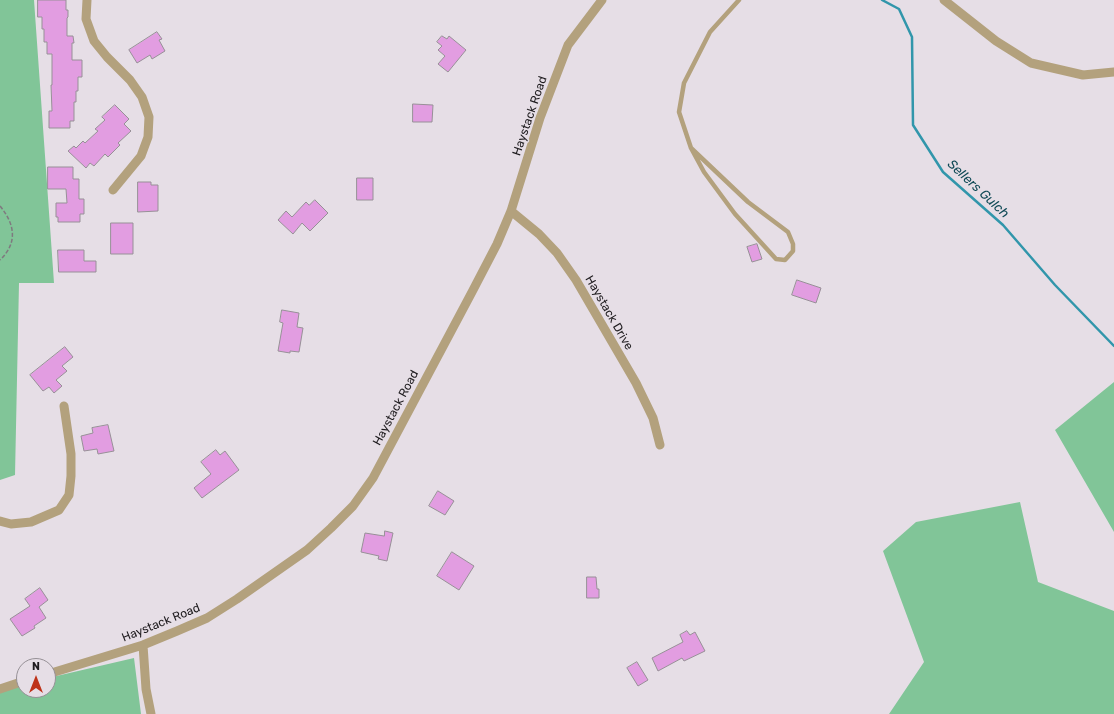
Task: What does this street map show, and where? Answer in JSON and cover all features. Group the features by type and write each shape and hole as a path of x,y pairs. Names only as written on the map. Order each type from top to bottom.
{"street":[{"path":"87,0 86,19 94,41 107,57 130,80 142,97 149,118 148,137 141,156 113,190"},
{"name":"Haystack Road","path":"56,672 143,645 177,632 207,618 237,599 306,550 331,528 352,506 373,478 497,244 511,211 540,118 568,45 602,0"},
{"path":"944,0 996,41 1031,64 1083,75 1114,72"},
{"name":"Haystack Drive","path":"511,211 539,234 557,253 576,280 636,383 652,418 660,445"},
{"path":"0,521 11,524 31,522 59,510 69,495 72,476 64,406"},
{"path":"143,645 146,690 151,714"},
{"path":"0,689 16,684"}],"lane":[{"path":"691,148 748,202 788,232 793,244 793,251 785,260 776,259 735,214 704,172 691,148 679,112 684,82 710,32 739,0"}],"path":[{"path":"0,206 10,222 13,237 11,246 0,260"}],"green space":[{"path":"0,0 34,0 54,283 19,283 15,475 0,480"},
{"path":"1114,382 1114,532 1055,430"},
{"path":"1020,502 1038,582 1114,611 1114,714 889,714 924,662 883,551 916,522"},
{"path":"134,658 141,714 0,714 0,690 16,686 16,698 56,698 56,676"}],"building":[{"path":"38,0 66,0 66,10 68,10 67,36 73,36 74,43 72,43 72,60 82,60 82,77 78,77 78,91 76,91 76,102 74,102 74,121 70,121 70,128 49,128 49,111 52,111 52,54 47,54 47,42 44,42 44,29 42,29 42,17 38,17"},
{"path":"157,32 162,39 159,40 165,51 152,59 150,55 137,63 129,50"},
{"path":"442,36 447,39 449,36 466,50 448,72 438,64 445,56 438,50 442,46 437,42"},
{"path":"413,104 433,105 432,122 413,122"},
{"path":"115,105 129,119 124,124 131,131 118,143 120,145 108,157 105,154 94,166 90,163 86,168 68,151 74,146 76,148 83,141 85,143 98,131 95,129 105,120 102,117"},
{"path":"48,167 73,167 73,179 79,179 79,199 84,199 84,214 80,214 80,222 58,222 58,217 56,217 56,203 67,203 66,189 48,189"},
{"path":"357,178 373,178 373,200 357,200"},
{"path":"138,182 151,182 151,185 158,185 158,211 138,212"},
{"path":"315,200 328,213 310,231 302,223 293,234 278,220 286,211 292,217 306,202 309,205"},
{"path":"111,223 133,223 133,254 111,254"},
{"path":"757,244 762,259 752,262 747,247"},
{"path":"58,250 84,250 84,261 96,261 96,272 59,272"},
{"path":"797,280 821,288 816,303 792,295"},
{"path":"282,310 299,313 297,327 303,328 299,352 290,351 290,353 278,351 283,323 280,322"},
{"path":"65,347 73,357 62,366 67,371 56,380 62,386 54,393 49,387 43,391 30,375"},
{"path":"108,425 114,451 98,454 97,449 84,451 81,436 93,433 92,428"},
{"path":"216,450 220,455 225,451 239,470 202,498 194,488 211,474 201,462"},
{"path":"438,491 454,501 445,515 429,506"},
{"path":"385,531 393,533 387,561 378,559 379,556 361,552 365,533 384,536"},
{"path":"452,552 474,566 459,590 437,576"},
{"path":"587,577 596,577 597,589 599,589 599,598 587,598"},
{"path":"40,588 48,600 39,607 46,618 34,626 35,628 22,636 10,619 30,606 25,599"},
{"path":"687,631 690,635 695,632 705,651 684,661 682,658 658,671 652,658 683,642 680,635"},
{"path":"637,662 648,680 638,686 627,668"}],"waterway":[{"name":"Sellers Gulch","path":"882,0 899,9 912,37 913,125 943,172 1003,225 1055,285 1114,346"}]}
